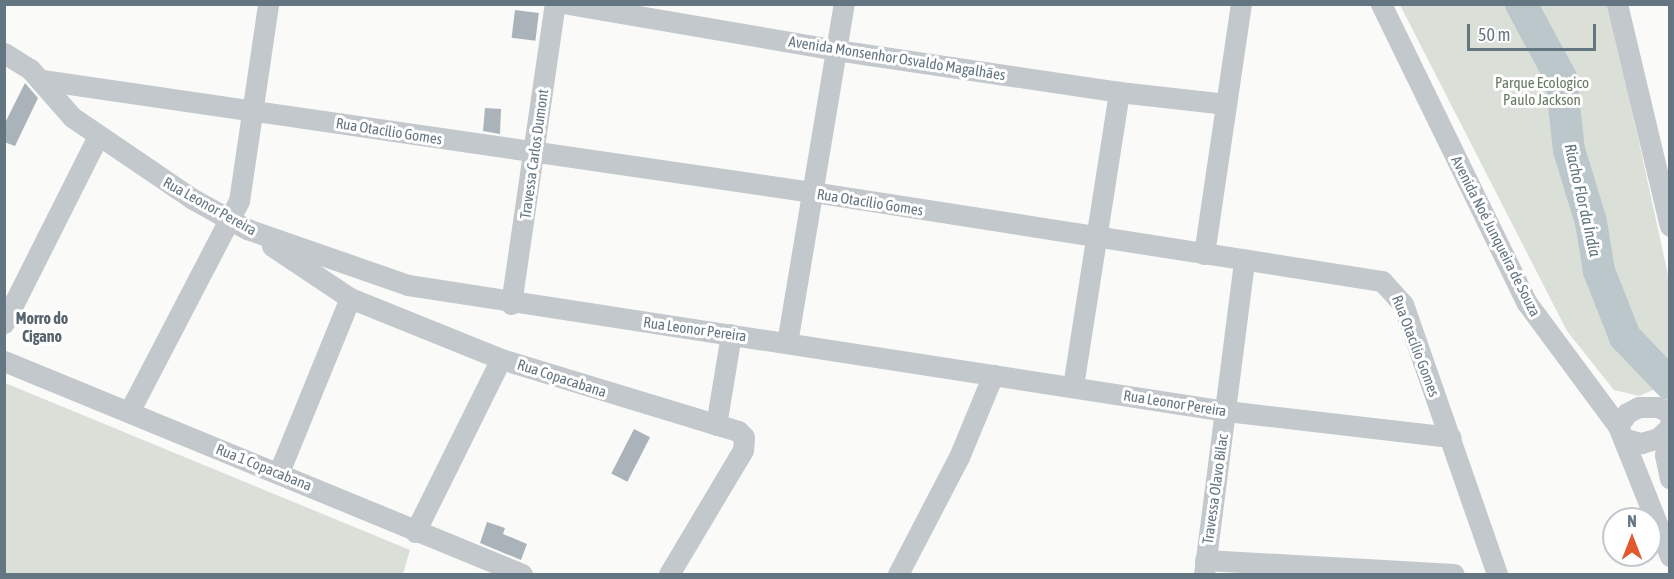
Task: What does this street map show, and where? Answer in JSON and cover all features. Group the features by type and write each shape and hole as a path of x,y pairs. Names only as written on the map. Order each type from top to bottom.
{"street":[{"path":"129,412 239,224 252,110 268,4"},
{"name":"Travessa Carlos Dumont","path":"511,304 535,153 555,4"},
{"name":"Avenida Monsenhor Osvaldo Magalhães","path":"568,4 836,50 1119,92 1226,104"},
{"path":"787,343 844,4"},
{"path":"1204,254 1242,4"},
{"name":"Avenida Noé Junqueira de Souza","path":"1381,4 1527,303 1621,432 1670,556"},
{"path":"1617,4 1670,226"},
{"name":"Rua Leonor Pereira","path":"4,53 42,80 63,109 162,180 239,224 408,285 511,304 731,334 1226,411 1450,437"},
{"name":"Rua Otacílio Gomes","path":"42,80 813,192 1094,239 1366,277 1391,286 1403,304 1497,574"},
{"path":"1072,386 1119,92"},
{"path":"4,323 98,136"},
{"name":"Rua Copacabana","path":"239,224 350,298 501,358 738,431 744,437 743,450 669,574"},
{"name":"Travessa Olavo Bilac","path":"1204,567 1244,260"},
{"path":"279,472 350,298"},
{"path":"716,425 731,334"},
{"path":"415,532 501,358"},
{"name":"Rua 1 Copacabana","path":"4,362 279,472 415,532 522,574"},
{"path":"898,574 959,457 993,375"},
{"path":"1669,422 1641,443 1621,432 1627,413 1639,407 1658,407 1669,422 1665,455 1670,478"},
{"path":"1204,567 1454,574"}],"green space":[{"name":"Parque Ecologico Paulo Jackson","path":"1400,5 1609,5 1668,275 1669,373 1660,387 1639,396 1614,390 1567,331"},
{"path":"5,383 410,550 403,574 5,574"}],"building":[{"path":"515,10 539,13 535,41 512,38"},
{"path":"25,83 38,98 15,146 4,142 4,125"},
{"path":"485,108 501,109 500,134 483,131"},
{"path":"634,429 650,437 627,482 611,474"},
{"path":"487,522 505,528 503,534 527,544 521,560 480,543"}],"waterway":[{"name":"Riacho Flor da Índia","path":"1521,4 1561,78 1569,150 1591,222 1599,271 1625,337 1670,384"}],"district":[{"name":"Morro do Cigano","path":"42,327"}]}
